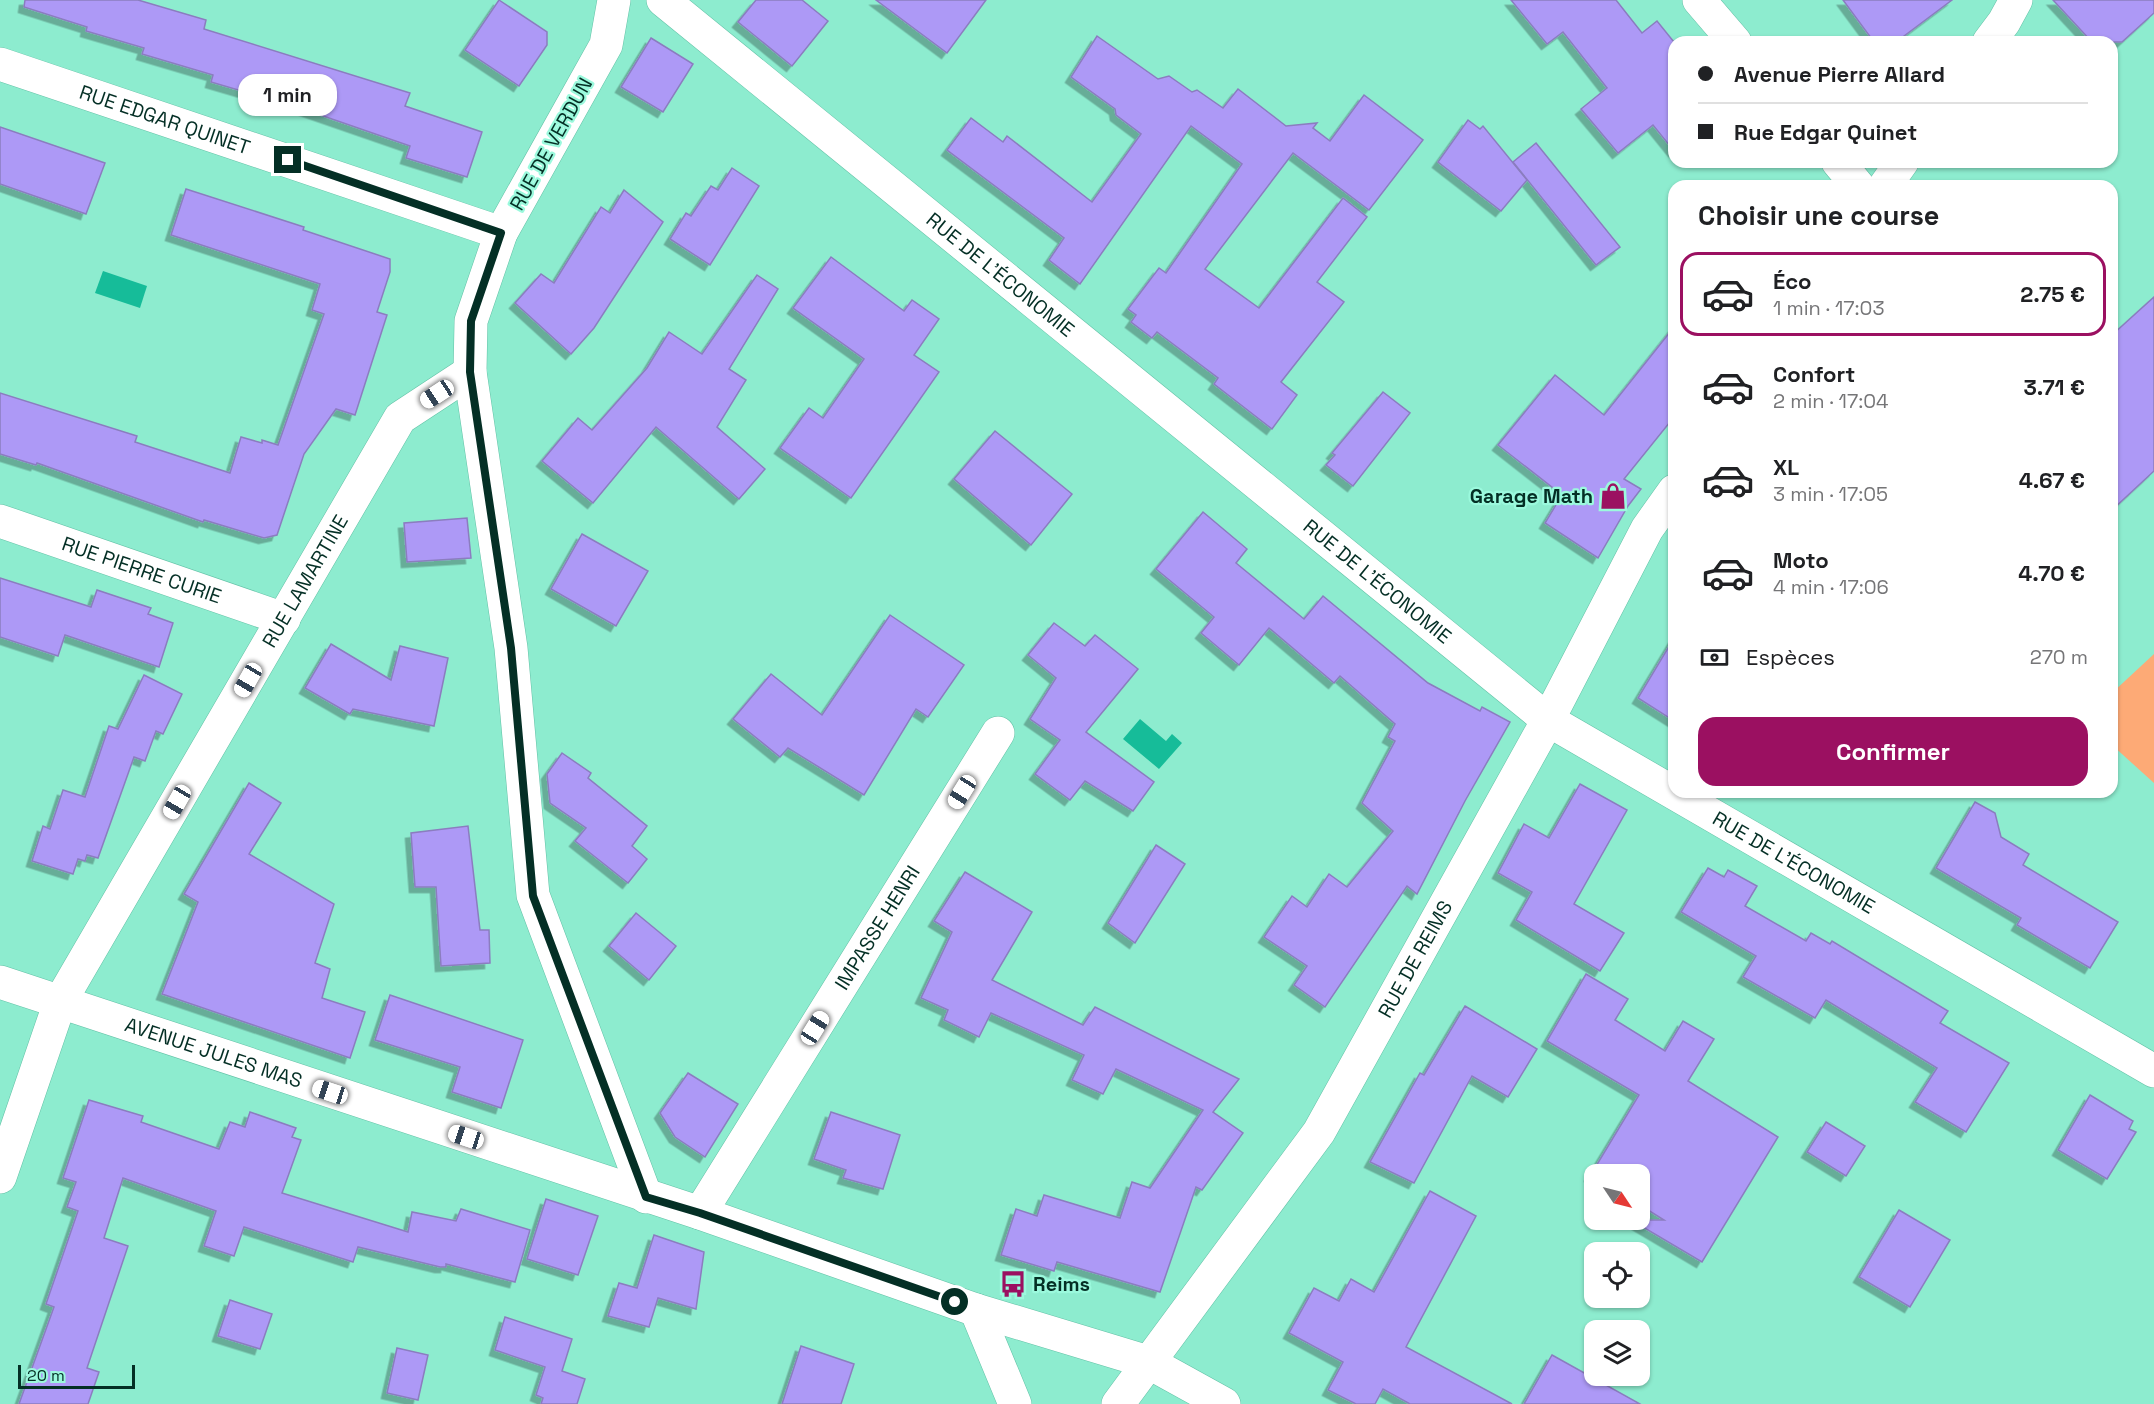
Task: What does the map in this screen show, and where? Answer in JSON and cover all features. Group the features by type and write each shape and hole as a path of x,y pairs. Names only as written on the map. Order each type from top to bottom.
{"street":[{"name":"RUE DE VERDUN","path":"614,0 606,45 501,233 471,321 470,372 511,648 533,896 646,1197"},
{"name":"RUE DE L'ÉCONOMIE","path":"663,0 1548,720 1668,790"},
{"path":"1699,0 1730,36"},
{"path":"1994,36 2016,0"},
{"name":"RUE EDGAR QUINET","path":"0,64 501,233"},
{"path":"1843,168 1853,180"},
{"name":"RUE LAMARTINE","path":"0,1177 60,1002 400,418 470,372"},
{"name":"RUE DE REIMS","path":"1118,1404 1319,1132 1548,720 1647,529 1668,499"},
{"name":"RUE PIERRE CURIE","path":"0,521 284,619"},
{"name":"IMPASSE HENRI","path":"700,1213 998,733"},
{"name":"RUE DE L'ÉCONOMIE","path":"1683,798 2154,1071"},
{"name":"AVENUE JULES MAS","path":"0,982 700,1213 976,1310 1148,1362 1224,1404"},
{"path":"976,1310 1015,1404"}],"shaded area":[{"path":"103,271 147,286 140,308 95,293"},
{"path":"2154,654 2154,783 2118,750 2118,687"},
{"path":"1140,719 1166,741 1172,734 1182,743 1159,769 1123,739"}],"building":[{"path":"25,0 138,0 206,20 204,29 410,93 405,106 482,132 467,177 406,158 410,146 303,109 211,82 213,75 142,54 144,48 86,31 87,27 24,7"},
{"path":"499,0 547,32 547,45 519,86 465,50"},
{"path":"756,0 802,0 828,21 792,66 738,22"},
{"path":"876,0 986,0 947,53"},
{"path":"1511,0 1616,0 1642,33 1657,21 1669,36 1668,144 1653,125 1618,153 1581,109 1607,88 1563,32 1547,44"},
{"path":"1843,0 1952,0 1904,36 1870,36"},
{"path":"2053,0 2154,0 2154,13 2122,42 2118,42 2118,36 2086,36"},
{"path":"1097,36 1158,79 1169,76 1192,92 1197,90 1223,108 1238,89 1286,126 1317,123 1313,128 1330,141 1364,95 1423,140 1369,210 1293,153 1205,269 1259,308 1343,198 1367,217 1317,282 1344,302 1281,382 1297,395 1272,429 1214,384 1218,378 1157,332 1152,338 1131,322 1136,315 1128,309 1159,268 1166,273 1242,164 1191,126 1080,284 1049,260 1064,238 947,150 971,118 1003,142 1007,136 1092,202 1141,134 1116,115 1115,109 1071,77"},
{"path":"651,38 693,64 663,112 621,87"},
{"path":"1468,120 1480,129 1483,126 1527,180 1501,211 1438,162"},
{"path":"0,127 105,163 86,214 0,184"},
{"path":"1536,143 1620,247 1596,265 1513,162"},
{"path":"732,168 759,186 710,265 670,239 686,213 691,216 711,186 718,190"},
{"path":"186,189 304,227 303,230 390,259 390,272 377,312 387,315 355,415 336,409 304,454 277,535 264,538 204,520 203,522 37,463 36,465 0,454 0,393 137,436 135,442 230,473 241,437 278,445 324,314 312,310 320,284 171,235"},
{"path":"624,190 663,222 594,328 571,354 515,303 541,274 554,283 601,207 610,213"},
{"path":"831,257 904,311 912,300 939,319 914,355 939,372 851,498 780,448 809,408 823,418 864,359 793,308"},
{"path":"757,275 778,289 729,369 746,380 717,427 765,469 739,499 656,427 593,503 542,461 578,418 592,430 647,368 669,332 702,354"},
{"path":"2154,297 2154,471 2118,504 2118,330"},
{"path":"1668,335 1668,424 1624,479 1641,489 1628,506 1598,558 1545,523 1562,495 1498,445 1555,375 1604,415"},
{"path":"1383,392 1410,413 1353,486 1326,465 1335,455 1332,453"},
{"path":"995,431 1072,494 1031,545 954,479"},
{"path":"1203,512 1247,549 1236,563 1304,619 1323,596 1428,683 1480,711 1482,707 1510,722 1465,801 1417,894 1407,886 1325,1007 1294,985 1307,966 1264,937 1292,896 1307,907 1329,874 1347,887 1393,831 1362,803 1395,741 1388,737 1395,724 1340,676 1334,683 1269,628 1239,665 1201,633 1214,617 1156,569"},
{"path":"467,518 471,558 407,562 404,523"},
{"path":"582,534 648,571 616,626 551,589"},
{"path":"0,578 91,607 97,590 151,608 148,614 173,623 159,667 65,635 58,656 0,637"},
{"path":"890,615 964,665 928,717 916,709 864,795 788,748 780,757 733,719 771,674 822,715"},
{"path":"1054,623 1085,646 1095,635 1138,669 1086,732 1154,782 1133,811 1085,781 1070,800 1035,774 1060,740 1030,719 1056,678 1028,655"},
{"path":"331,644 391,680 400,646 448,658 434,726 353,709 350,714 305,688"},
{"path":"1668,648 1668,717 1638,698"},
{"path":"144,675 182,694 163,734 156,731 145,761 134,757 98,858 87,855 85,861 78,859 73,874 32,861 43,826 50,829 63,790 85,797 109,726 118,729"},
{"path":"562,753 591,773 588,778 647,826 632,846 647,859 628,883 575,841 586,828 550,803 547,774"},
{"path":"249,783 281,803 249,854 334,904 315,963 330,969 322,998 365,1012 350,1058 162,994 198,902 184,894"},
{"path":"1580,784 1627,810 1574,904 1624,933 1600,971 1516,920 1532,892 1498,873 1524,824 1549,838"},
{"path":"1975,802 1995,813 2001,837 2029,854 2023,865 2118,922 2090,968 2017,925 2021,918 1936,868"},
{"path":"468,826 480,930 489,930 490,963 441,966 436,887 415,887 411,833"},
{"path":"1156,845 1185,864 1135,943 1108,923"},
{"path":"1708,868 1724,877 1728,870 1757,886 1745,906 1806,941 1811,933 1830,944 1832,941 1948,1011 1940,1023 2009,1063 1966,1132 1915,1102 1937,1068 1826,1000 1815,1018 1743,977 1756,956 1681,912"},
{"path":"965,872 1032,912 992,980 1083,1025 1095,1007 1239,1079 1213,1112 1243,1133 1202,1190 1196,1187 1160,1292 1057,1262 1054,1271 1001,1255 1016,1209 1037,1216 1044,1195 1120,1218 1132,1182 1150,1188 1203,1110 1116,1069 1103,1094 1072,1080 1084,1055 991,1013 979,1037 944,1020 948,1010 921,998 952,932 934,921"},
{"path":"636,913 676,946 649,980 609,946"},
{"path":"1586,974 1628,999 1615,1020 1665,1051 1683,1021 1714,1039 1688,1081 1778,1137 1702,1262 1648,1230 1650,1230 1650,1220 1664,1220 1650,1211 1650,1164 1597,1164 1639,1095 1547,1041"},
{"path":"390,995 523,1040 501,1108 452,1092 460,1067 375,1040"},
{"path":"1465,1006 1537,1049 1508,1097 1472,1076 1414,1183 1370,1162 1420,1073 1424,1075"},
{"path":"688,1073 738,1104 705,1157 675,1137 660,1113"},
{"path":"2090,1095 2133,1121 2129,1129 2136,1132 2107,1179 2058,1150"},
{"path":"89,1100 143,1116 141,1122 219,1149 230,1122 245,1127 250,1112 296,1128 292,1137 301,1140 282,1193 408,1232 412,1212 456,1221 461,1209 530,1230 515,1282 446,1264 446,1267 440,1267 358,1247 353,1262 244,1227 234,1256 204,1246 216,1211 123,1178 104,1238 128,1246 87,1368 99,1372 88,1404 19,1404 54,1307 46,1304 78,1211 67,1207 76,1182 63,1178"},
{"path":"831,1112 900,1135 883,1189 843,1178 846,1170 814,1159"},
{"path":"1826,1122 1865,1146 1846,1176 1807,1152"},
{"path":"1430,1191 1476,1216 1406,1347 1512,1404 1410,1404 1383,1389 1375,1404 1356,1404 1328,1390 1343,1362 1289,1333 1314,1288 1339,1301 1351,1279 1374,1292"},
{"path":"546,1199 598,1216 578,1275 527,1259"},
{"path":"1899,1210 1950,1240 1910,1307 1859,1277"},
{"path":"654,1235 704,1252 696,1309 658,1298 649,1327 608,1316 619,1283 637,1288"},
{"path":"230,1300 272,1314 260,1349 218,1336"},
{"path":"505,1317 572,1339 562,1371 585,1379 577,1404 541,1404 543,1398 536,1395 545,1367 495,1350"},
{"path":"801,1346 854,1364 841,1404 782,1404"},
{"path":"397,1348 428,1355 418,1400 387,1393"},
{"path":"1552,1355 1584,1373 1584,1386 1608,1386 1640,1404 1524,1404"}],"place":[{"name":"Garage Math","path":"1613,496"},
{"name":"Reims","path":"1013,1284"}],"route":[{"path":"288,160 501,233 471,321 470,372 511,648 533,896 646,1197 700,1213 955,1302"}]}
